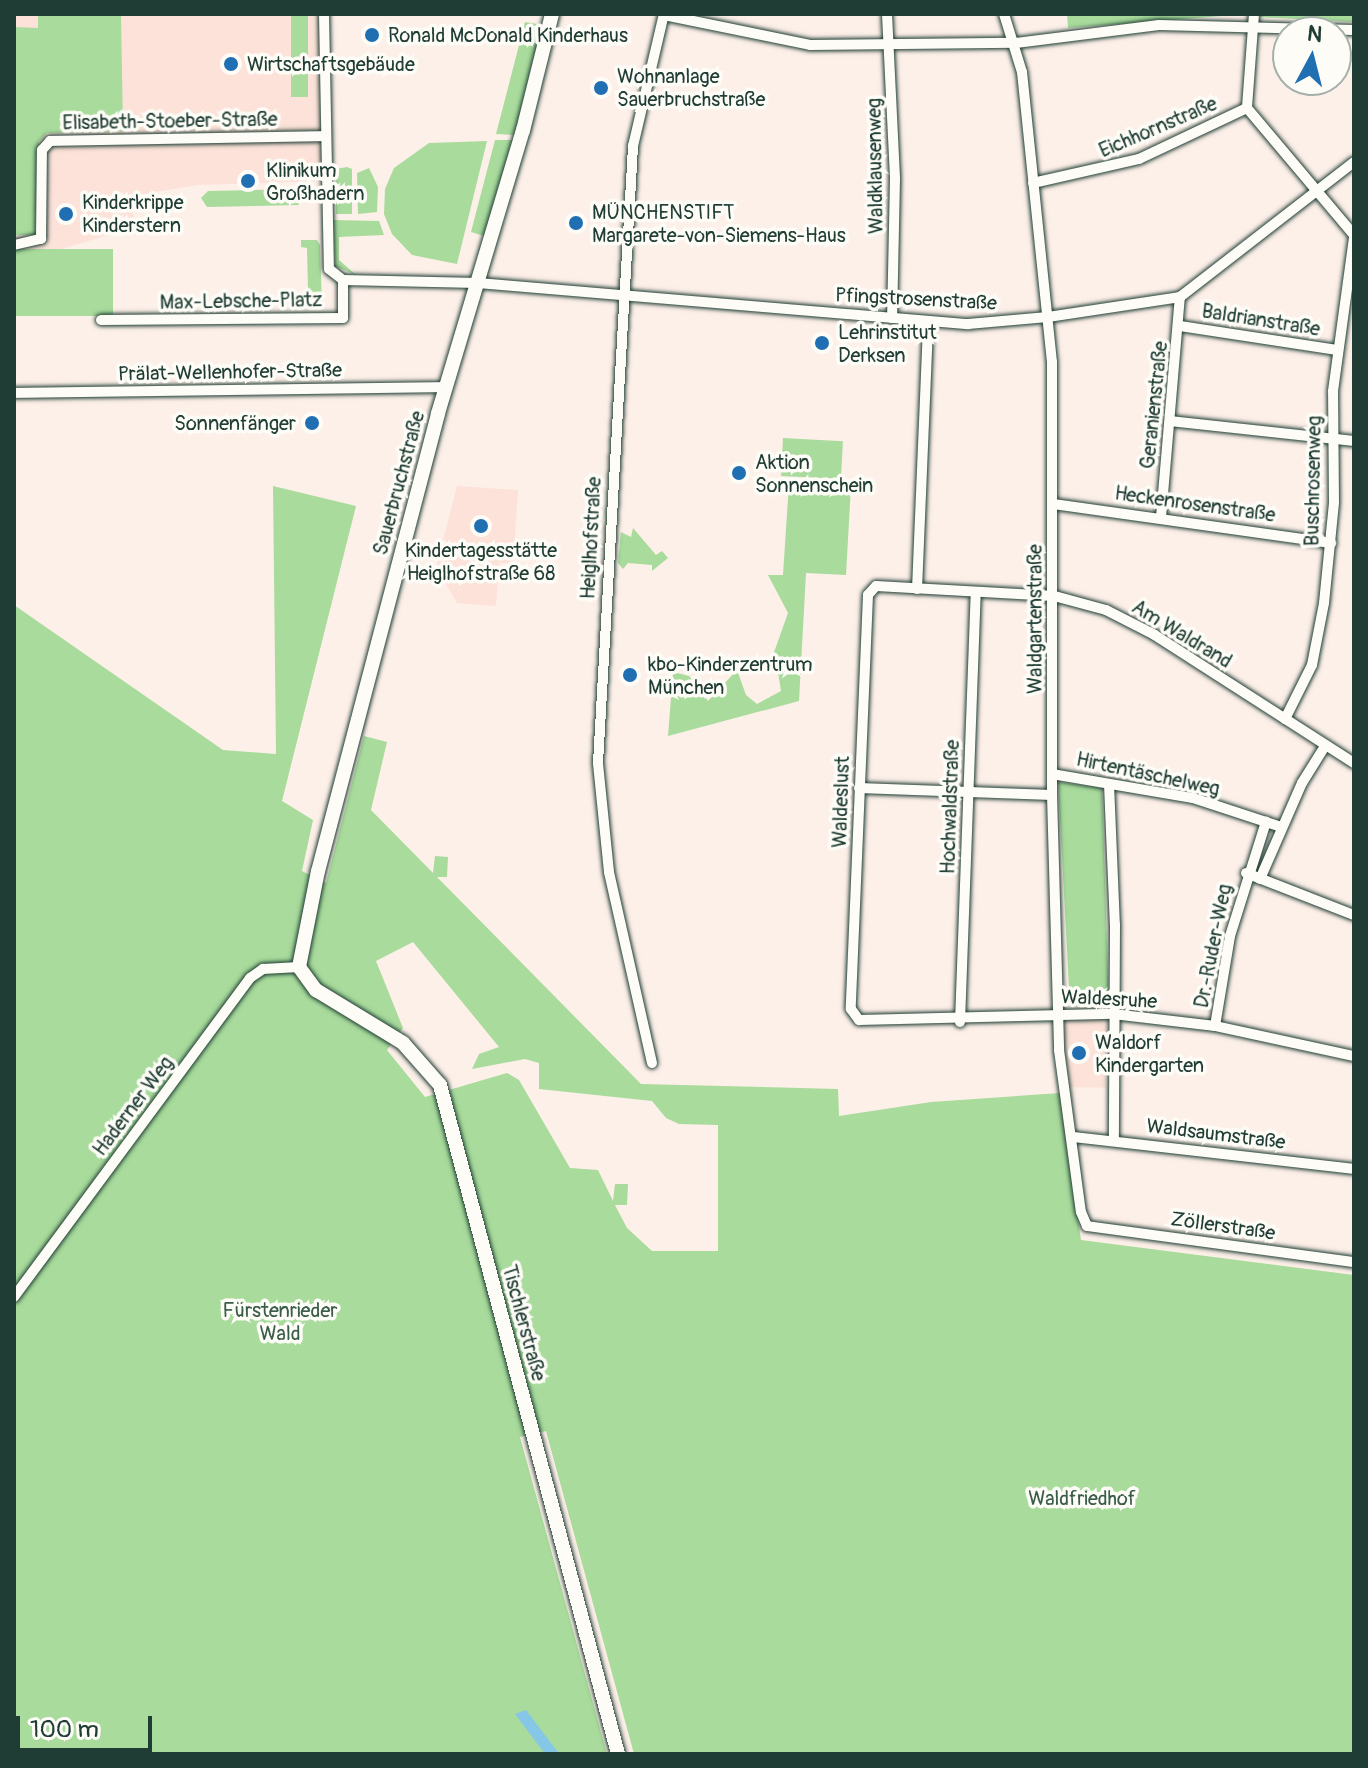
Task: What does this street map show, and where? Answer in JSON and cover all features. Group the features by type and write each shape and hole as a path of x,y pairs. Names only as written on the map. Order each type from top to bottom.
{"street":[{"path":"324,14 326,136"},
{"name":"Sauerbruchstraße","path":"299,967 321,858 446,387 552,14"},
{"path":"664,14 810,45 1016,43 1159,25 1253,19 1354,30"},
{"name":"Heiglhofstraße","path":"652,1063 609,872 599,797 621,295 634,135 664,14"},
{"name":"Waldklausenweg","path":"887,14 895,179 892,318"},
{"name":"Waldgartenstraße","path":"1004,14 1016,43 1054,393 1052,795 1063,1096 1074,1137 1087,1226"},
{"path":"1253,19 1247,108 1354,236"},
{"name":"Eichhornstraße","path":"1033,183 1139,159 1247,108"},
{"name":"Elisabeth-Stoeber-Straße","path":"14,245 41,239 42,150 50,141 326,136"},
{"name":"Max-Lebsche-Platz","path":"326,136 329,269 343,280 478,283"},
{"path":"1180,297 1316,187 1354,162"},
{"name":"Buschrosenweg","path":"1285,719 1312,665 1331,543 1337,350 1354,236"},
{"name":"Max-Lebsche-Platz","path":"101,320 343,318 343,280"},
{"name":"Pfingstrosenstraße","path":"478,283 986,324 1180,297"},
{"name":"Geranienstraße","path":"1161,517 1180,326 1180,297"},
{"path":"917,589 928,321"},
{"name":"Baldrianstraße","path":"1180,326 1337,350"},
{"name":"Prälat-Wellenhofer-Straße","path":"14,393 446,387"},
{"path":"1170,421 1354,441"},
{"name":"Heckenrosenstraße","path":"1053,504 1331,543"},
{"name":"Am Waldrand","path":"876,586 1054,596 1106,610 1155,635 1354,763"},
{"name":"Waldeslust","path":"859,1020 851,1009 859,788 868,595 876,586"},
{"name":"Hochwaldstraße","path":"960,1022 976,593"},
{"name":"Dr.-Ruder-Weg","path":"1246,873 1260,879 1281,827 1325,746"},
{"name":"Hirtentäschelweg","path":"1052,774 1193,798 1281,827"},
{"path":"1109,784 1115,925 1114,1140"},
{"path":"859,788 1052,795"},
{"name":"Dr.-Ruder-Weg","path":"1215,1026 1246,873 1266,822"},
{"path":"1260,879 1354,915"},
{"name":"Haderner Weg","path":"14,1297 250,978 263,969 299,967"},
{"name":"Tischlerstraße","path":"299,967 316,990 403,1043 440,1085 618,1754"},
{"name":"Waldesruhe","path":"859,1020 960,1022 1062,1013 1113,1014 1215,1026 1354,1056"},
{"name":"Waldsaumstraße","path":"1074,1137 1354,1169"},
{"name":"Zöllerstraße","path":"1087,1226 1354,1262"}],"shaded area":[{"name":"Klinikum Großhadern","path":"14,14 320,14 322,181 199,185 130,196 135,227 55,251 14,249"},
{"name":"Kindertagesstätte Heiglhofstraße 68","path":"457,486 518,490 513,563 499,563 496,606 457,603 436,567"},
{"path":"1064,1018 1107,1019 1106,1088 1063,1087"}],"green space":[{"path":"38,14 121,14 123,131 47,133 39,141 35,235 14,235 14,27 38,28"},
{"path":"291,14 308,14 308,97 291,97"},
{"path":"1067,14 1247,14 1068,28"},
{"path":"1260,14 1354,14 1354,22 1352,16 1260,17"},
{"path":"525,22 544,25 527,94 514,135 496,134"},
{"path":"495,140 513,140 484,236 471,232"},
{"path":"487,141 457,264 412,255 392,234 384,214 385,189 394,168 429,143"},
{"path":"369,168 378,187 377,212 358,214 357,173"},
{"path":"336,169 352,169 352,214 336,214"},
{"path":"299,189 299,205 207,207 201,198 208,191"},
{"path":"333,220 379,221 384,235 339,237 339,260 356,275 335,266"},
{"path":"301,240 317,240 320,245 322,307 296,307 296,299 308,291 307,248 301,247"},
{"path":"14,249 113,249 113,316 14,316"},
{"path":"783,438 843,441 841,479 781,476"},
{"path":"789,483 851,486 846,575 806,573 799,701 668,736 673,672 689,676 708,701 737,670 746,695 757,704 781,691 778,672 771,666 777,663 773,655 788,613 768,575 783,575"},
{"path":"273,486 356,506 282,801 313,820 302,871 326,883 364,736 387,742 371,810 433,873 435,856 448,857 447,877 437,877 641,1084 838,1089 839,1116 931,1102 1060,1093 1081,1240 1354,1275 1354,1754 634,1754 546,1431 520,1437 607,1754 14,1754 14,605 223,750 276,754","holes":["413,942 499,1047 479,1054 472,1069 525,1059 539,1063 539,1089 652,1101 666,1118 679,1124 718,1125 718,1251 652,1251 627,1228 615,1205 627,1205 628,1184 615,1184 613,1201 598,1170 570,1168 519,1080 507,1073 425,1097 387,1050 403,1028 376,961"]},
{"path":"633,528 656,555 662,551 668,558 652,571 652,565 628,563 623,569 618,563 621,532 631,537"},
{"path":"1058,782 1102,788 1109,1006 1070,1006"}],"water":[{"path":"526,1710 559,1754 545,1754 515,1714"}],"place":[{"name":"Ronald McDonald Kinderhaus","path":"372,35"},
{"name":"Wirtschaftsgebäude","path":"231,64"},
{"name":"Wohnanlage Sauerbruchstraße","path":"601,88"},
{"name":"Klinikum Großhadern","path":"248,181"},
{"name":"Kinderkrippe Kinderstern","path":"66,214"},
{"name":"MÜNCHENSTIFT Margarete-von-Siemens-Haus","path":"576,223"},
{"name":"Lehrinstitut Derksen","path":"822,343"},
{"name":"Sonnenfänger","path":"312,423"},
{"name":"Aktion Sonnenschein","path":"739,473"},
{"name":"Kindertagesstätte Heiglhofstraße 68","path":"481,526"},
{"name":"kbo-Kinderzentrum München","path":"630,675"},
{"name":"Waldorf Kindergarten","path":"1079,1053"}],"park label":[{"name":"Fürstenrieder Wald","path":"280,1322"},
{"name":"Waldfriedhof","path":"1082,1498"}]}
